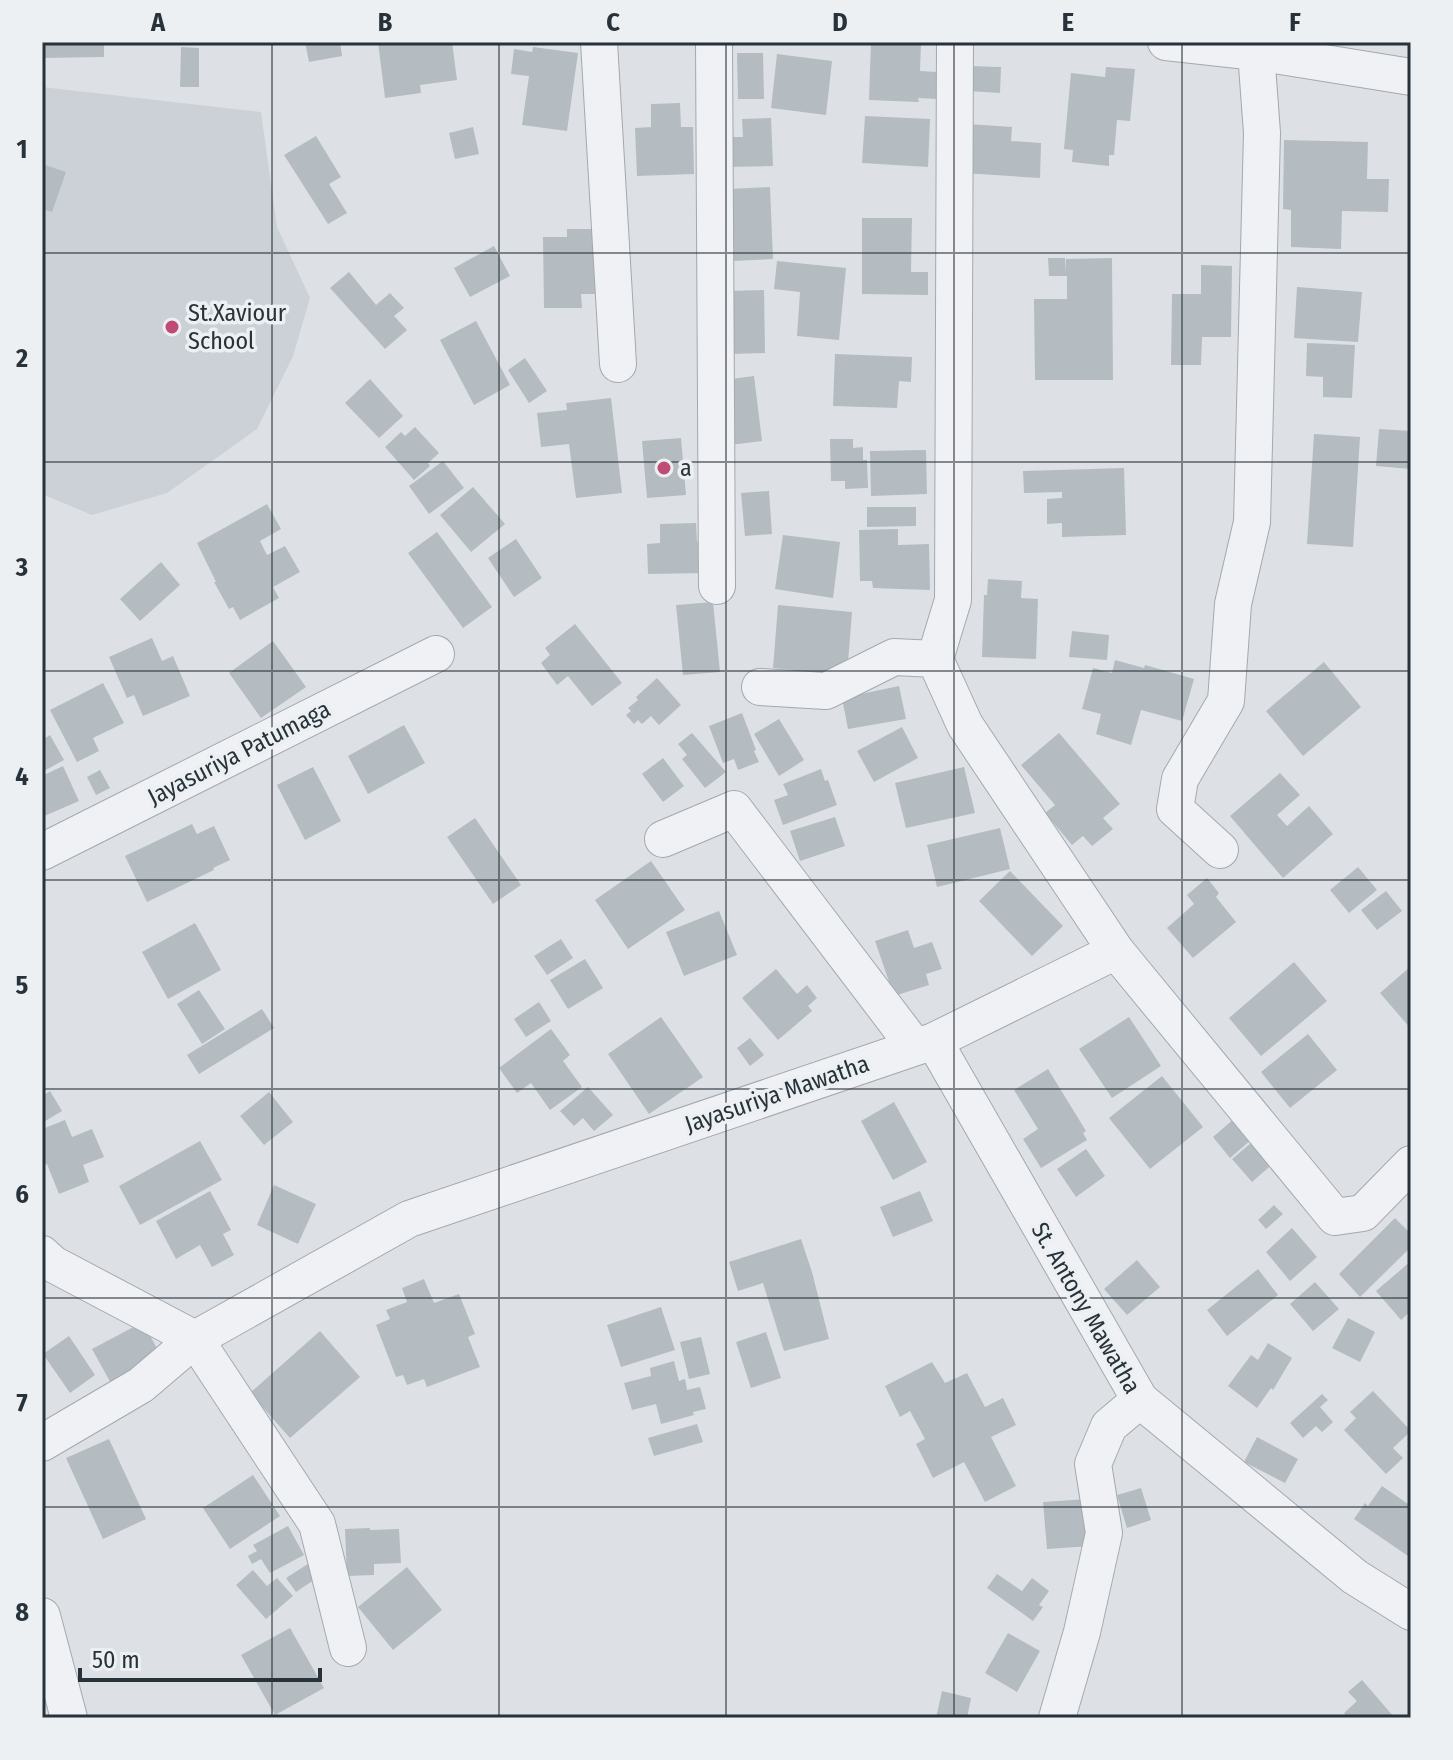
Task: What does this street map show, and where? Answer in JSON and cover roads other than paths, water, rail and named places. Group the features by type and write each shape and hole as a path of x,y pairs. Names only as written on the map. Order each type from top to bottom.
{"street":[{"path":"599,42 618,364"},
{"path":"714,42 717,586"},
{"path":"955,42 953,600 935,659 965,725 1116,951 1335,1217 1363,1213 1403,1181"},
{"path":"1166,42 1256,52 1411,77"},
{"path":"1220,850 1175,809 1180,779 1226,701 1233,604 1252,522 1262,133 1256,52"},
{"name":"Jayasuriya Patumaga","path":"42,852 436,654"},
{"path":"760,687 826,691 894,657 935,659"},
{"name":"St. Antony Mawatha","path":"663,839 734,809 924,1044 1140,1400 1355,1577 1411,1612"},
{"name":"Jayasuriya Mawatha","path":"42,1443 141,1385 195,1339 409,1219 924,1044 1116,951"},
{"path":"42,1254 53,1264 195,1339 317,1524 348,1648"},
{"path":"1057,1718 1082,1632 1104,1533 1093,1464 1109,1426 1140,1400"},
{"path":"42,1616 69,1718"}],"place":[{"name":"St.Xaviour School","path":"172,327"},
{"name":"a","path":"664,468"}]}
